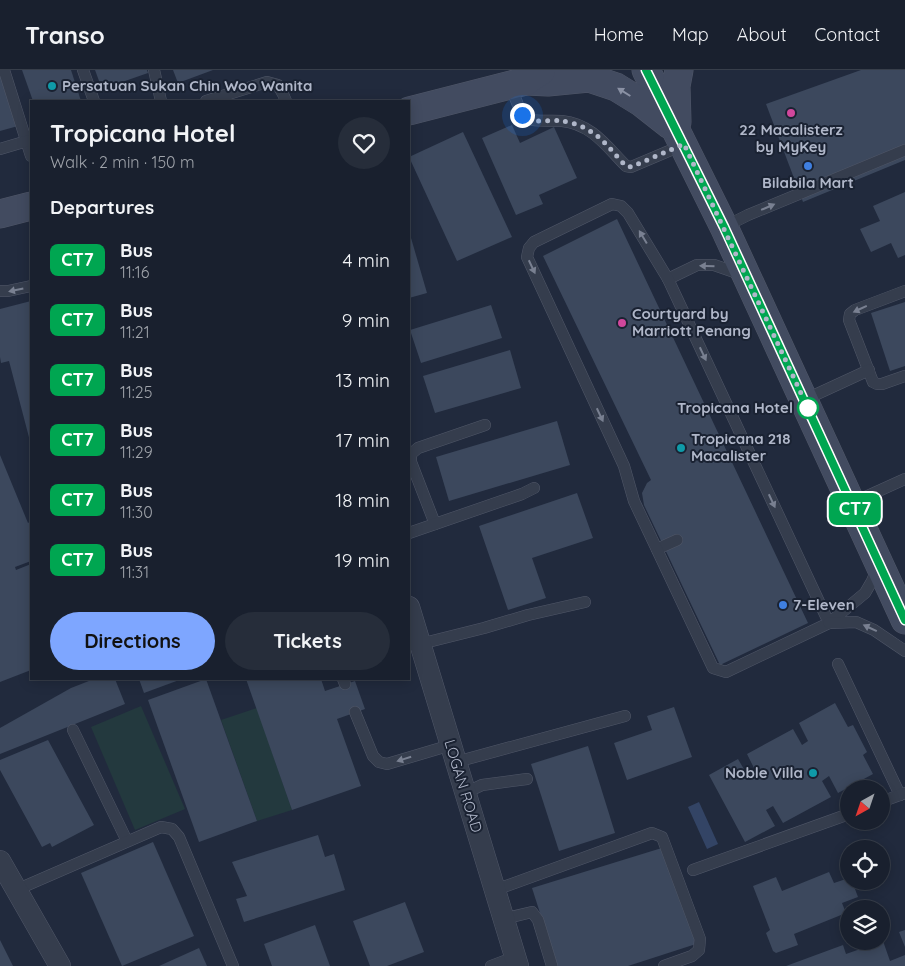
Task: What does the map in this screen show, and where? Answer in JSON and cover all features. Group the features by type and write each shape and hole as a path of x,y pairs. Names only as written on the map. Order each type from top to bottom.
{"main road":[{"path":"646,70 724,227 905,620"},
{"path":"679,70 676,86 681,138"},
{"path":"410,111 526,79 548,82 589,78 616,87 642,103 681,138"},
{"path":"0,214 30,206"}],"street":[{"name":"LOGAN ROAD","path":"410,610 516,961"},
{"path":"0,862 60,966"}],"lane":[{"path":"4,70 30,152"},
{"path":"83,70 94,100"},
{"path":"154,70 157,100"},
{"path":"526,79 522,115 527,119 564,121 585,128 602,140 626,166 631,167 681,138"},
{"path":"209,100 267,82 278,85 286,100"},
{"path":"0,149 27,141"},
{"path":"724,227 748,215 905,150"},
{"path":"829,623 668,279 628,213 621,206 612,204 534,242 529,248 527,257 624,466 634,501 713,668 720,672 726,672 829,623 865,593 872,581 878,563"},
{"path":"668,279 696,265 714,265 747,277"},
{"path":"0,291 30,286"},
{"path":"905,291 855,310 850,314 849,320 874,382 882,384 905,376"},
{"path":"804,400 869,370"},
{"path":"435,524 412,462 411,454 418,448 485,425"},
{"path":"852,503 905,479"},
{"path":"410,533 522,494 534,488"},
{"path":"657,549 677,540"},
{"path":"420,644 585,602"},
{"path":"829,623 856,622 874,630 905,651"},
{"path":"838,664 903,794 890,799"},
{"path":"355,712 373,756 379,762 387,764 454,754 625,716"},
{"path":"73,730 127,841"},
{"path":"465,792 482,785 527,779"},
{"path":"693,870 840,817"},
{"path":"16,890 161,827 172,829 179,838 233,966"},
{"path":"495,890 652,833 662,837 700,939 699,950 692,956 664,966"},
{"path":"504,919 532,912 538,920 552,966"},
{"path":"491,966 516,961"}],"green space":[{"path":"141,706 185,809 135,830 91,727"},
{"path":"257,708 292,810 257,821 221,720"}],"water":[{"path":"699,802 718,844 707,849 688,807"}],"building":[{"path":"0,70 18,126 0,131"},
{"name":"Persatuan Sukan Chin Woo Wanita","path":"22,70 71,70 81,100 33,100"},
{"path":"95,70 147,70 148,73 102,89"},
{"path":"173,70 213,70 178,83"},
{"path":"861,70 905,70 905,160 803,202 766,104"},
{"path":"512,125 520,143 554,127 577,178 539,195 543,204 516,215 482,138"},
{"path":"463,132 512,237 457,261 410,157"},
{"path":"905,192 905,255 898,258 891,243 871,252 860,229 880,221 873,206"},
{"name":"Tropicana 218 Macalister","path":"617,219 808,623 720,665 644,505 642,493 647,483 651,480 543,256"},
{"path":"410,234 427,293 410,298"},
{"path":"30,301 30,441 9,361 1,363 0,309"},
{"path":"905,302 905,366 890,371 871,313"},
{"path":"491,305 502,338 421,363 410,330"},
{"path":"510,350 521,388 435,413 423,376"},
{"path":"557,421 570,465 449,501 436,457"},
{"path":"0,455 28,523 30,522 30,561 15,567 16,570 30,564 30,670 0,682"},
{"path":"577,493 593,538 532,558 546,598 508,610 479,526"},
{"path":"91,680 115,680 125,704 0,754 0,728 71,688"},
{"path":"139,680 179,680 144,693"},
{"path":"206,680 257,821 199,842 148,700"},
{"path":"246,680 321,680 325,691 355,681 365,709 337,719 361,786 292,810"},
{"name":"Noble Villa","path":"835,703 848,727 853,725 867,752 863,755 873,774 862,780 840,780 840,792 838,793 829,776 822,781 831,797 783,823 773,806 766,810 775,826 745,842 709,775 738,759 748,776 756,772 747,754 793,729 802,745 808,741 799,723"},
{"path":"674,707 692,757 627,780 614,743 652,730 647,716"},
{"path":"48,740 94,825 52,847 50,843 42,847 0,770 0,760"},
{"path":"588,746 615,833 559,851 531,764"},
{"path":"318,835 325,857 334,854 345,890 244,922 236,899 247,896 232,862"},
{"path":"153,842 194,936 122,966 81,873"},
{"path":"665,847 696,944 628,966 557,966 532,888"},
{"path":"829,872 834,883 840,881 840,890 855,890 858,897 850,900 840,900 840,915 794,934 798,945 776,953 773,951 766,933 770,930 753,886 776,877 782,891"},
{"path":"405,902 424,952 387,966 370,966 353,921"},
{"path":"315,925 330,966 272,966 264,944"},
{"path":"905,930 905,947 899,932"},
{"path":"0,940 13,966 0,966"},
{"path":"840,946 840,950 845,950 846,954 857,950 886,950 890,961 905,955 905,966 786,966"},
{"path":"199,948 207,966 159,966"}],"bus line":[{"name":"CT7","path":"646,70 724,227 905,620"}],"place":[{"name":"Persatuan Sukan Chin Woo Wanita","path":"52,86"},
{"name":"22 Macalisterz by MyKey","path":"791,113"},
{"name":"Bilabila Mart","path":"808,166"},
{"name":"Courtyard by Marriott Penang","path":"622,323"},
{"name":"Tropicana Hotel","path":"808,408"},
{"name":"Tropicana 218 Macalister","path":"681,448"},
{"name":"7-Eleven","path":"783,605"},
{"name":"Noble Villa","path":"813,773"}],"route":[{"path":"522,115 532,121 564,121 585,128 602,140 626,166 631,167 684,144 808,408"}]}
